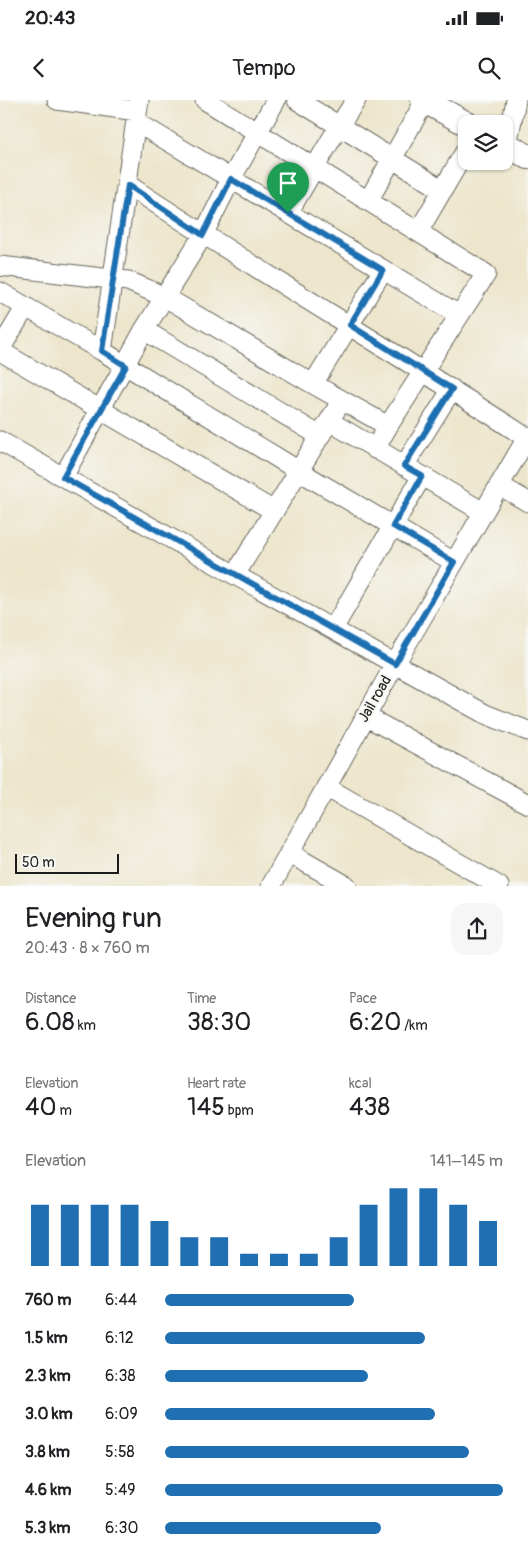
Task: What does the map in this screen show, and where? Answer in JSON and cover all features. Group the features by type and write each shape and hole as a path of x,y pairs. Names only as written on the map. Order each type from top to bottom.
{"main road":[{"path":"424,100 458,119"},
{"path":"513,149 528,157"}],"street":[{"path":"57,100 137,111 231,179 459,315"},
{"path":"206,100 486,274 375,449"},
{"path":"63,477 126,366 144,330 203,235 231,179 276,100"},
{"path":"297,100 443,190"},
{"path":"288,213 356,100"},
{"path":"368,201 424,100"},
{"path":"512,115 516,100"},
{"path":"102,351 128,185 137,111"},
{"path":"418,232 458,164"},
{"path":"128,185 203,235 527,437"},
{"path":"0,266 128,280 164,296 388,426"},
{"path":"313,384 383,270"},
{"path":"0,292 454,562"},
{"path":"25,308 0,351 274,512"},
{"path":"144,330 324,428 375,449 483,512"},
{"path":"404,466 452,389"},
{"path":"235,575 342,400"},
{"name":"Jail road","path":"271,886 365,716 527,437"},
{"path":"0,441 235,575 485,714 528,731"},
{"path":"333,629 422,476"},
{"path":"500,484 528,502"},
{"path":"365,716 528,804"},
{"path":"326,788 499,886"},
{"path":"289,853 348,886"}],"route":[{"path":"231,179 288,213 383,270 350,325 452,389 404,466 422,476 393,526 454,562 395,664 63,477 126,366 102,351 128,185 203,235 231,179"}]}
